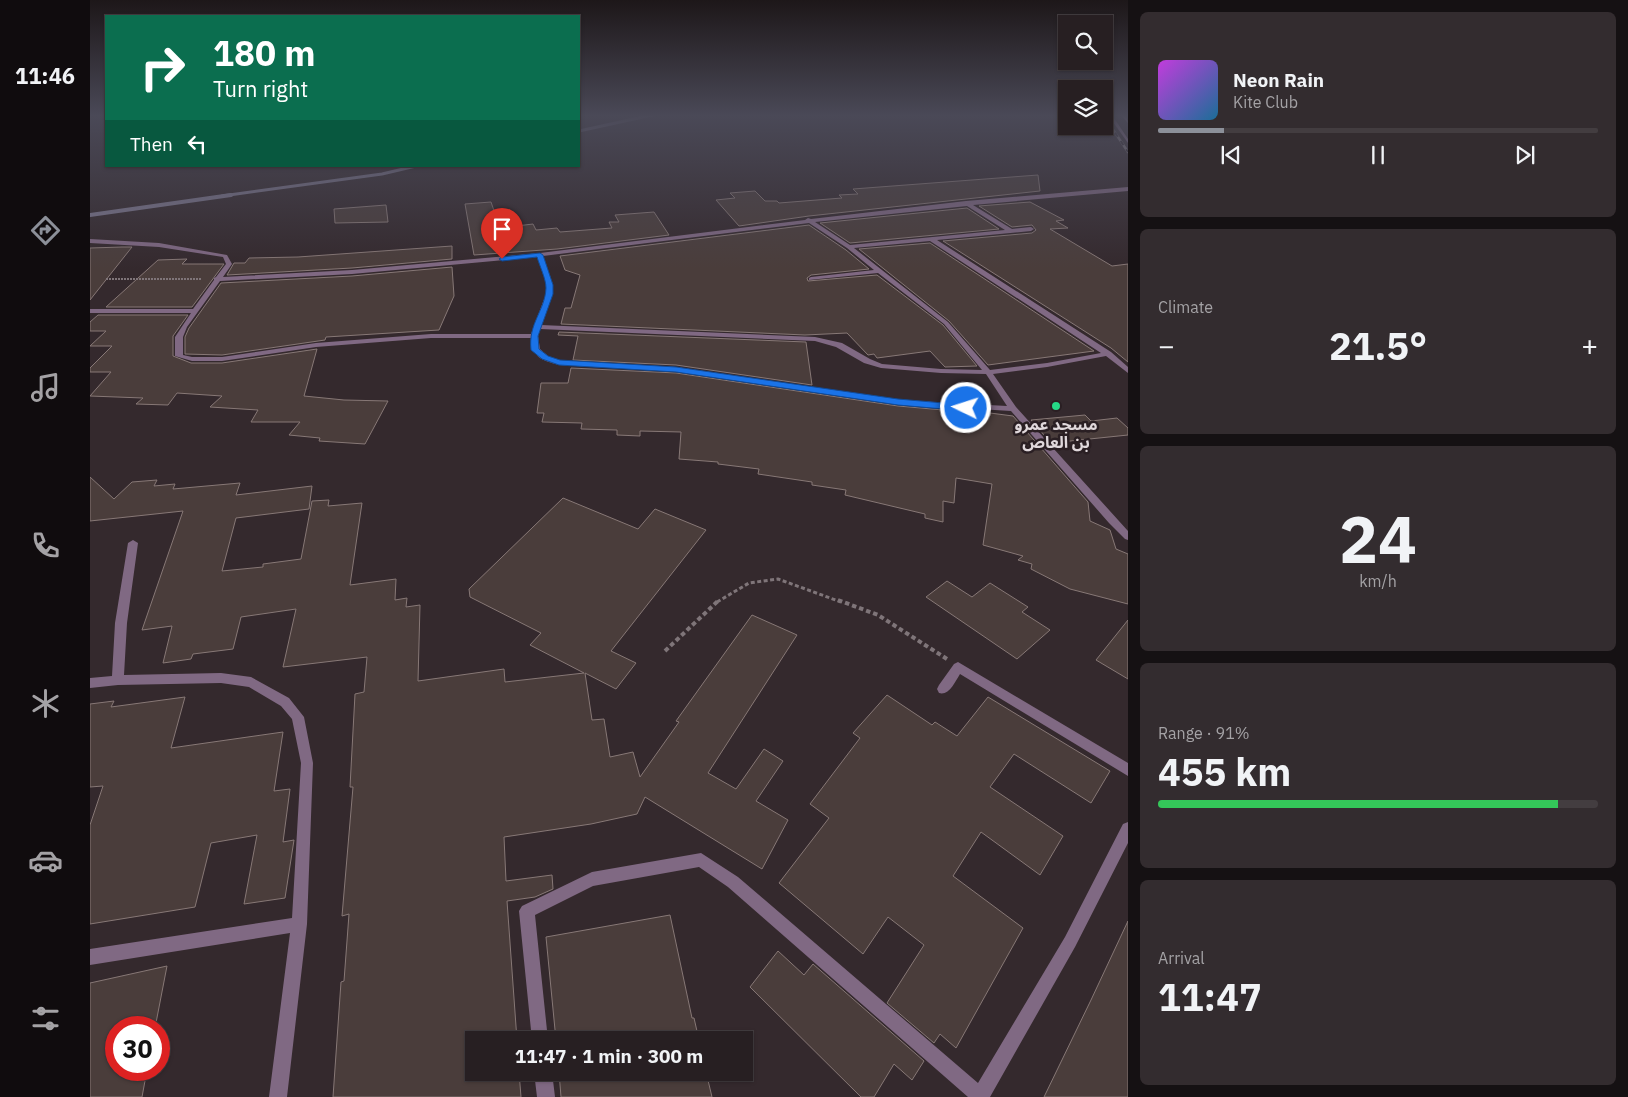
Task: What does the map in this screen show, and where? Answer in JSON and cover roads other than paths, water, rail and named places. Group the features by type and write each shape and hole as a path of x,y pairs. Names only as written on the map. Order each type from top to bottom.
{"street":[{"path":"216,279 352,272 540,255 808,220 966,204 1127,191"},
{"path":"966,204 1011,231"},
{"path":"808,220 848,247 946,323 988,372 1012,410 1112,521 1128,536"},
{"path":"848,247 1031,230"},
{"path":"930,239 1108,354 1128,371"},
{"path":"90,241 159,245 225,256 229,264 216,279 178,337 180,356 199,360 222,359 316,345 431,336 534,336"},
{"path":"540,255 550,285 549,294 534,336 536,350 545,358 559,363 676,369 898,402 1012,410"},
{"path":"811,278 880,271"},
{"path":"90,311 195,311"},
{"path":"538,327 815,339 839,345 867,361 881,366 941,371 988,372 1047,365 1108,354"},
{"path":"118,680 121,623 133,543"},
{"path":"943,689 958,667 1128,770"},
{"path":"90,683 118,680 221,678 251,682 285,702 298,717 307,763 299,924 278,1097"},
{"path":"539,1031 528,911 592,879 702,860 733,882 980,1097 1070,942 1128,829"},
{"path":"90,957 299,924"},
{"path":"545,1081 546,1097"}],"waterway":[{"path":"222,196 382,174 412,167"},
{"path":"90,215 231,195"}],"place":[{"name":"مسجد عمرو بن العاص","path":"1056,406"}]}
